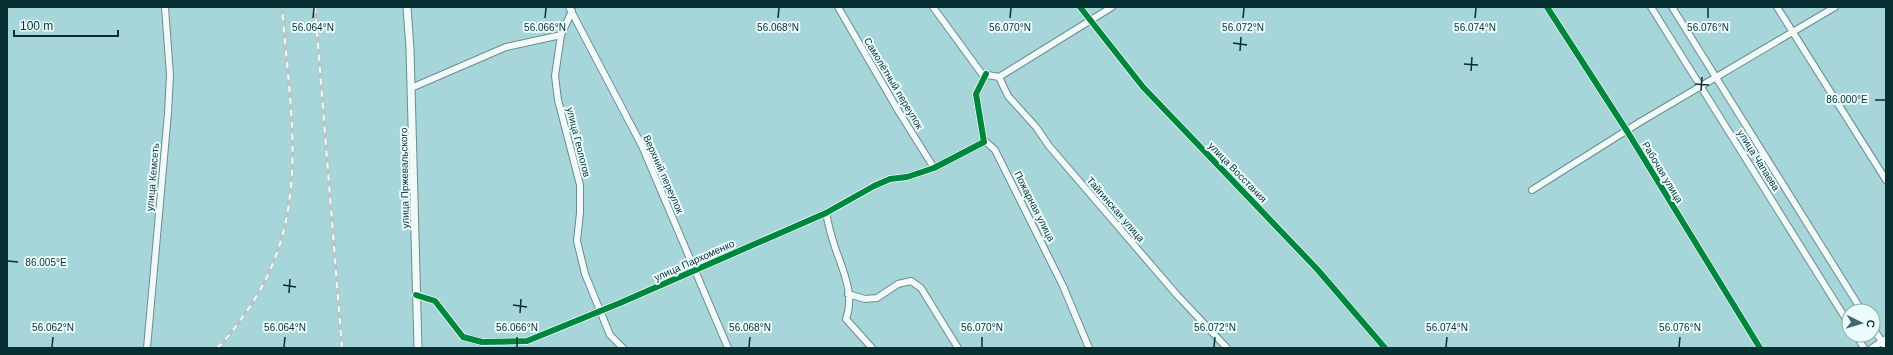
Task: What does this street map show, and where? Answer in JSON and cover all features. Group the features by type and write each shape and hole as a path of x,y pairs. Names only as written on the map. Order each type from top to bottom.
{"street":[{"name":"улица Кемсеть","path":"147,348 168,113 170,75 165,7"},
{"name":"улица Пржевальского","path":"407,7 411,88 418,348"},
{"name":"Самолётный переулок","path":"838,7 899,112 934,168"},
{"path":"933,7 984,74 999,77 1112,7"},
{"name":"улица Восстания","path":"1080,7 1143,87 1316,269 1385,348"},
{"name":"Рабочая улица","path":"1547,7 1626,130 1760,348"},
{"name":"улица Чапаева","path":"1651,7 1841,311"},
{"name":"улица Чапаева","path":"1672,7 1857,303"},
{"path":"1777,7 1886,180"},
{"path":"1532,190 1626,130 1835,7"},
{"name":"улица Геологов","path":"571,9 561,35 555,76 558,100 580,185 580,213 577,241 585,274 610,336 623,348"},
{"name":"Верхний переулок","path":"571,9 642,146 728,348"},
{"path":"411,88 506,47 561,35"},
{"path":"984,74 976,94 984,140"},
{"name":"Тайгинская улица","path":"999,77 1008,96 1036,127 1049,146 1172,289 1227,348"},
{"name":"улица Пархоменко","path":"416,295 435,300 463,337 482,342 527,341 601,311 826,214 874,186 890,179 907,177 934,168 984,142 984,140"},
{"name":"Пожарная улица","path":"984,140 995,150 1063,286 1089,348"},
{"path":"826,214 832,241 846,275 848,294 846,319 872,348"},
{"path":"848,294 865,299 877,298 898,284 911,281 921,288 958,348"},
{"path":"1872,348 1884,341 1886,348"}],"railway":[{"path":"217,348 244,315 266,279 281,242 289,204 292,166 292,127 282,7"},
{"path":"315,7 342,348"}],"cycle path":[{"path":"1080,7 1143,87 1317,269 1385,348"},
{"path":"1547,7 1627,131 1760,348"},
{"path":"416,295 435,301 463,337 482,342 527,341 620,303 826,213 874,186 890,179 907,177 934,168 984,142 976,94 986,74"}]}
